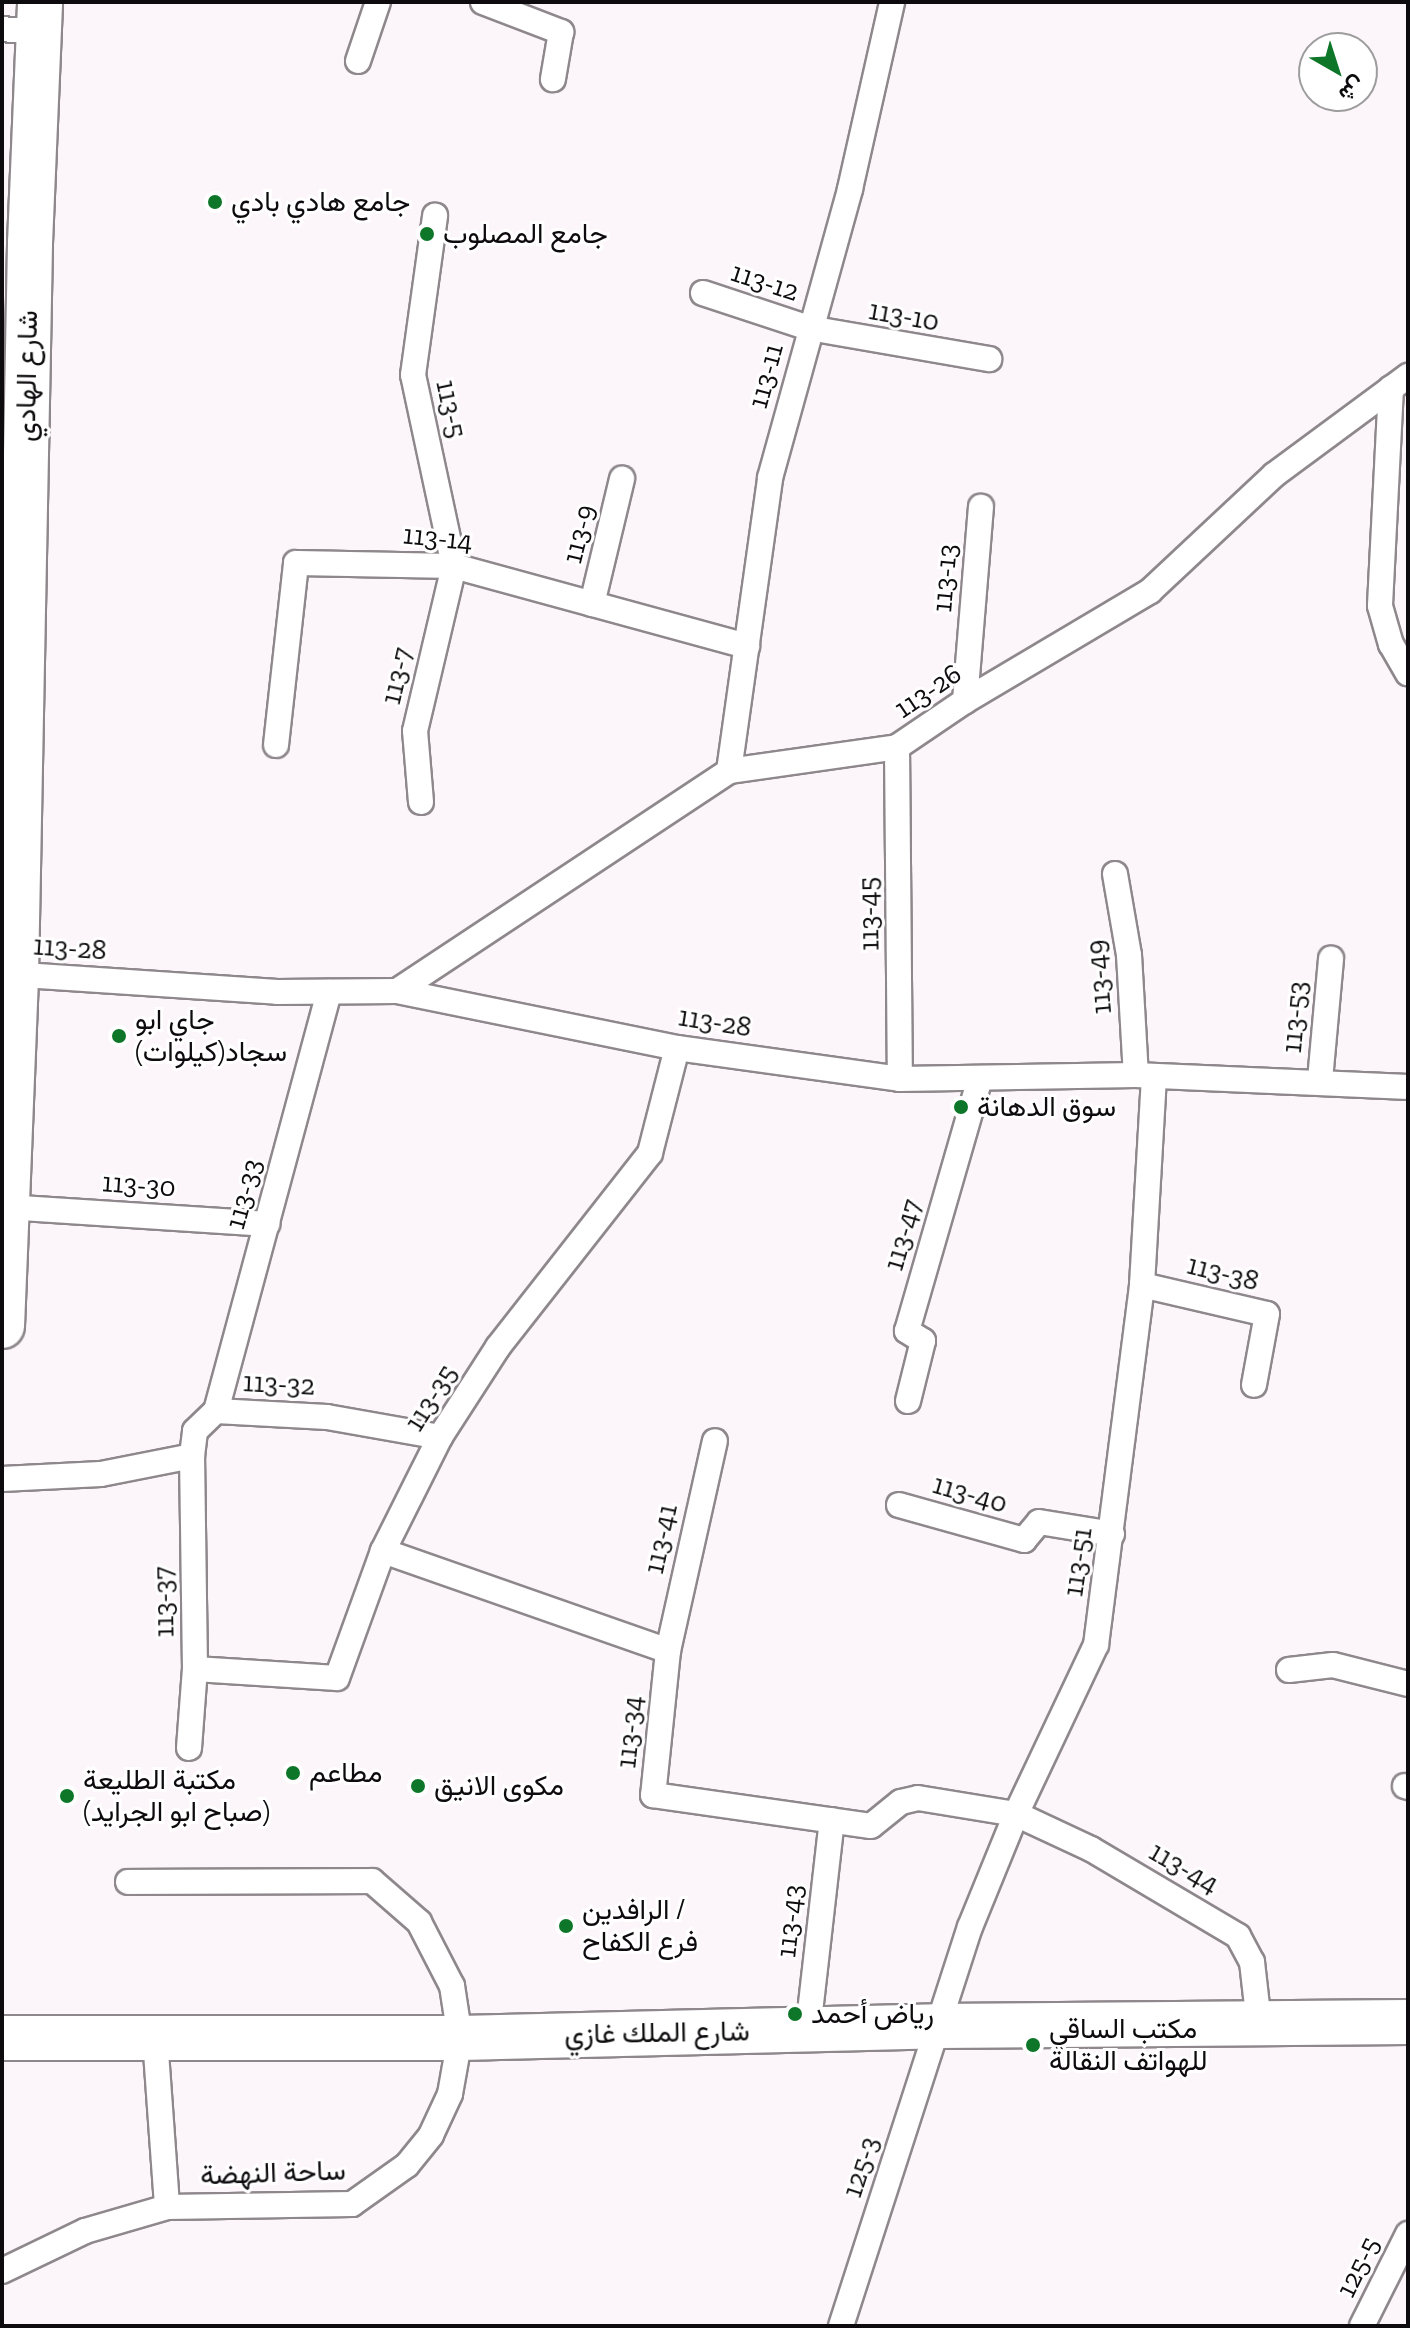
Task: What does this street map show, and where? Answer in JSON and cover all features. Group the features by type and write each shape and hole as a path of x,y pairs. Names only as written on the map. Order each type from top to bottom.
{"street":[{"name":"شارع الهادي","path":"2,1326 6,1207 16,242 27,21"},
{"name":"شارع الملك غازي","path":"2,2038 460,2038 938,2026 1408,2022"}],"lane":[{"path":"358,61 378,2"},
{"path":"483,2 561,32 553,79"},
{"name":"113-11","path":"729,771 770,478 809,328 850,189 892,2"},
{"name":"113-5","path":"435,216 413,375 454,566"},
{"name":"113-12","path":"703,293 809,328"},
{"name":"113-10","path":"809,328 989,359"},
{"path":"1399,382 1380,606 1391,644 1408,674"},
{"name":"113-26","path":"397,991 729,771 897,747 965,701 1150,591 1274,475 1399,382"},
{"name":"113-9","path":"592,604 622,479"},
{"name":"113-13","path":"965,701 981,507"},
{"name":"113-14","path":"276,745 296,563 454,566 747,646"},
{"name":"113-7","path":"421,802 415,731 454,566"},
{"name":"113-45","path":"897,747 900,1079"},
{"name":"113-49","path":"1115,874 1145,1076"},
{"name":"113-53","path":"1320,1080 1331,958"},
{"name":"113-28","path":"9,974 329,992 397,991 677,1048 900,1079 1145,1076 1320,1080 1408,1087"},
{"name":"113-33","path":"216,1411 329,992"},
{"name":"113-35","path":"195,1669 337,1678 383,1551 440,1437 498,1347 650,1153 677,1048"},
{"name":"113-51","path":"938,2026 970,1927 1016,1814 1096,1645 1142,1285 1145,1076"},
{"name":"113-47","path":"908,1401 923,1341 907,1331 980,1078"},
{"name":"113-30","path":"6,1207 267,1224"},
{"name":"113-38","path":"1142,1285 1267,1314 1254,1385"},
{"name":"113-32","path":"192,1456 195,1431 216,1411 327,1417 440,1437"},
{"name":"113-41","path":"668,1651 715,1441"},
{"path":"2,1479 101,1474 192,1456"},
{"name":"113-37","path":"189,1748 195,1669 192,1456"},
{"name":"113-40","path":"899,1505 1024,1540 1039,1522 1112,1534"},
{"path":"383,1551 668,1651"},
{"name":"113-34","path":"668,1651 653,1795 768,1815 871,1826 901,1802 918,1798 1016,1814"},
{"path":"1289,1670 1333,1665 1408,1684"},
{"name":"113-44","path":"1016,1814 1091,1849 1238,1936 1252,1962 1259,2023"},
{"name":"113-43","path":"808,2030 832,1820"},
{"name":"ساحة النهضة","path":"2,2271 85,2231 167,2207 352,2204 381,2188 431,2135 450,2094 460,2038 452,1986 436,1948 397,1899 372,1881 128,1882"},
{"name":"125-3","path":"841,2326 938,2026"},
{"path":"155,2038 167,2207"},
{"name":"125-5","path":"1362,2326 1408,2234"}],"place":[{"name":"جامع هادي بادي","path":"215,202"},
{"name":"جامع المصلوب","path":"427,234"},
{"name":"جاي ابو سجاد(كيلوات)","path":"119,1036"},
{"name":"سوق الدهانة","path":"961,1107"},
{"name":"مطاعم","path":"293,1773"},
{"name":"مكوى الانيق","path":"418,1786"},
{"name":"مكتبة الطليعة (صباح ابو الجرايد)","path":"67,1796"},
{"name":"الرافدين / فرع الكفاح","path":"566,1926"},
{"name":"رياض أحمد","path":"795,2014"},
{"name":"مكتب الساقي للهواتف النقالة","path":"1033,2045"}]}
